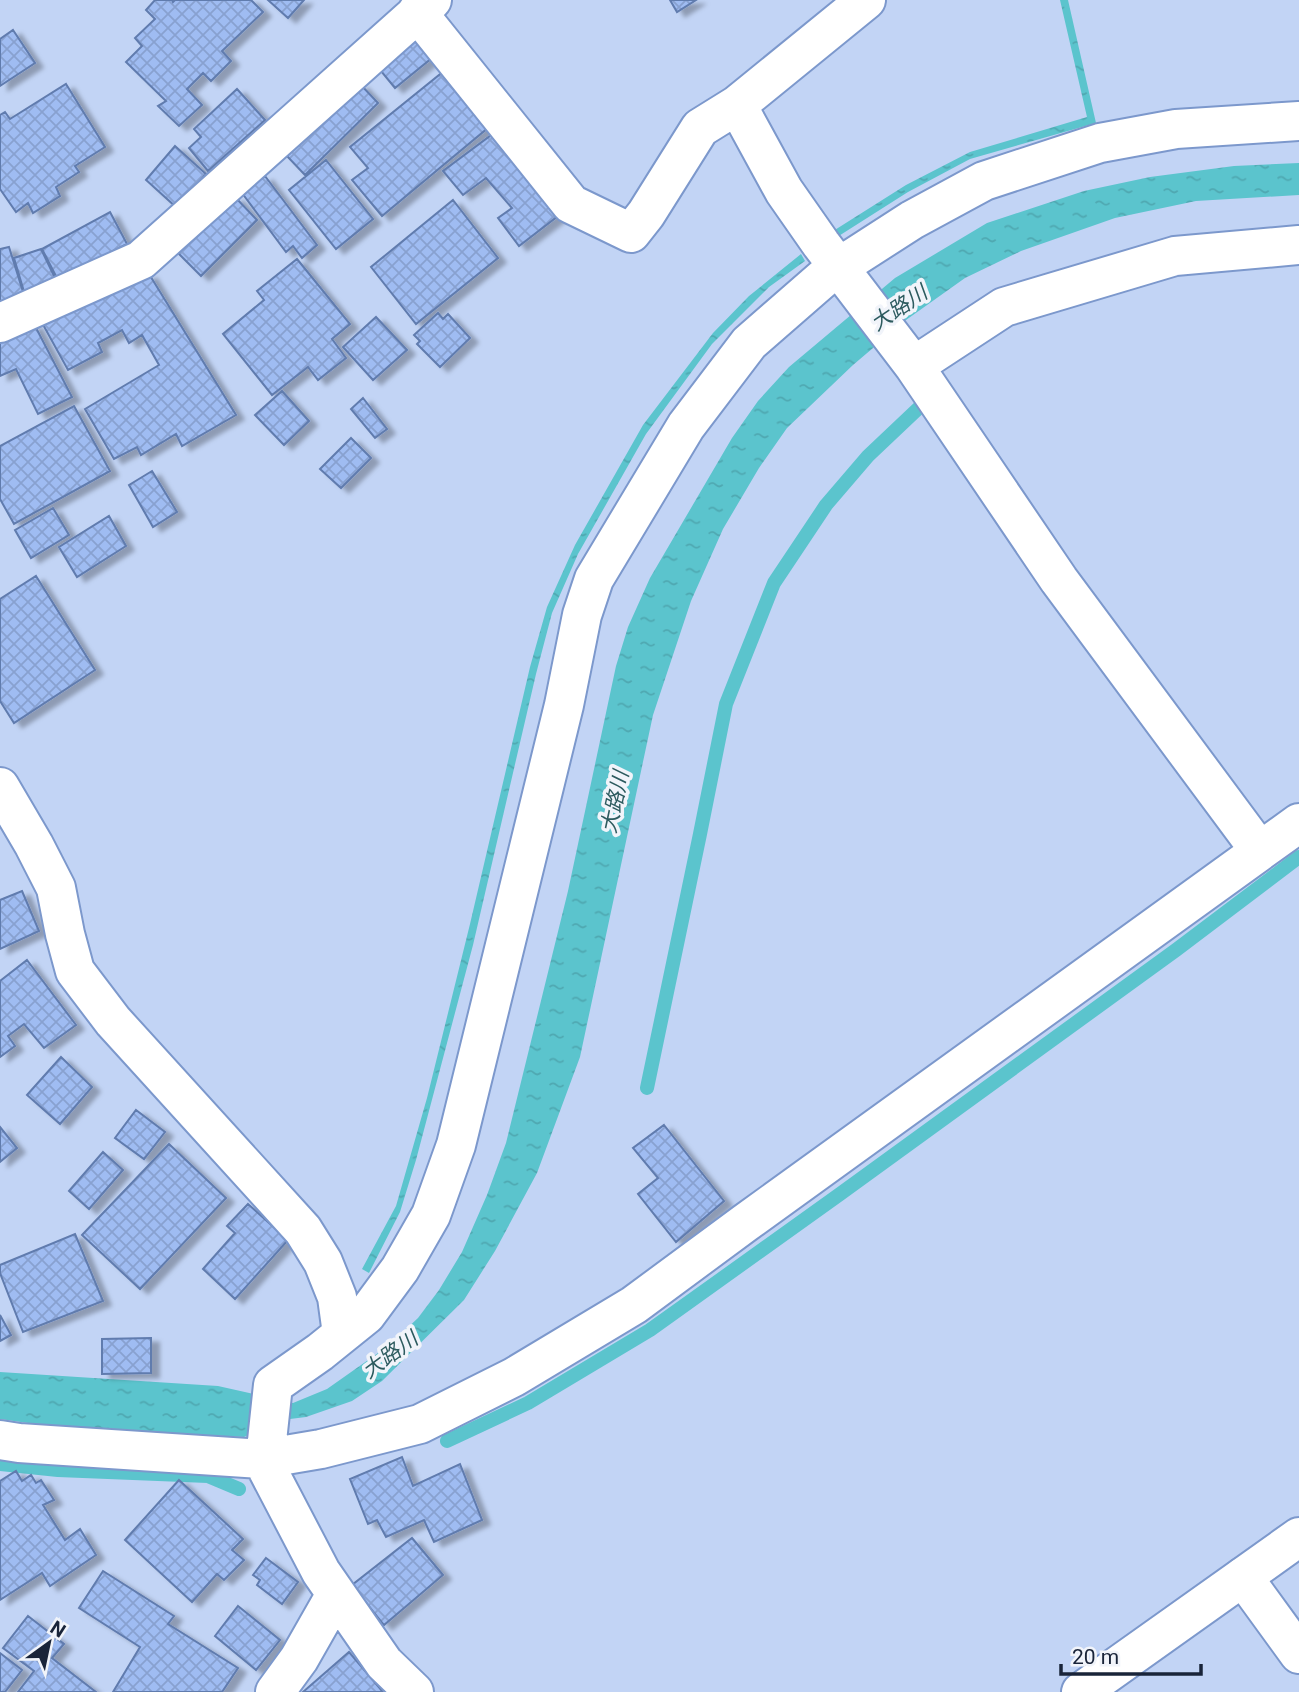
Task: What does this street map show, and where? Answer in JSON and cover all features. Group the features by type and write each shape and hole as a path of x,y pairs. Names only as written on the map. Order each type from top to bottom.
{"street":[{"path":"0,323 142,260 424,6 571,204 631,233 646,214 700,128 737,105 866,0"},
{"path":"737,105 784,191 913,365 1059,580 1260,851"},
{"path":"414,1692 384,1663 321,1572 265,1450 273,1385 366,1315 400,1269 431,1215 456,1145 560,718 582,615 594,579 686,426 750,343 827,275 912,220 984,181 1100,143 1176,129 1299,121"},
{"path":"913,365 1004,307 1175,256 1299,246"},
{"path":"0,787 57,888 75,971 122,1031 303,1230 323,1262 337,1297 342,1334"},
{"path":"0,1440 19,1443 265,1450 321,1449 420,1424 514,1377 623,1311 1299,823"},
{"path":"1081,1692 1299,1537"},
{"path":"1243,1577 1299,1654"},
{"path":"275,1692 299,1659 336,1594"}],"water":[{"path":"1060,0 1068,0 1096,123 970,159 908,192 834,239 830,233 906,185 970,152 1087,117"},
{"name":"大路川","path":"1299,163 1299,195 1196,201 1115,218 1021,251 965,278 906,320 853,365 787,428 759,468 723,529 691,601 653,715 580,1057 537,1173 495,1251 464,1300 382,1381 352,1401 306,1417 282,1420 244,1437 63,1428 0,1419 0,1372 218,1386 293,1403 327,1389 388,1346 418,1318 462,1252 506,1143 568,891 616,666 628,627 650,578 732,438 758,401 789,367 895,278 987,223 1084,191 1150,177 1234,166"},
{"path":"801,254 805,261 769,287 712,344 646,434 578,554 552,613 473,945 416,1160 400,1212 369,1273 362,1269 396,1206 427,1098 530,667 547,607 575,545 643,425 713,333 749,296"}],"building":[{"path":"155,0 251,0 263,12 222,51 231,61 211,81 203,73 187,89 202,105 179,126 158,106 166,101 126,62 142,46 135,38 155,19 146,10"},
{"path":"268,0 304,0 288,18"},
{"path":"670,0 696,0 677,12"},
{"path":"13,30 35,63 0,86 0,39"},
{"path":"420,31 438,53 395,88 376,65"},
{"path":"444,71 489,127 382,216 352,180 368,168 350,147"},
{"path":"66,84 105,147 75,166 79,172 56,187 60,196 33,213 28,203 16,212 0,189 0,115 5,112 10,119"},
{"path":"360,84 378,103 305,175 286,155"},
{"path":"237,89 265,120 208,171 189,148 201,137 194,129"},
{"path":"494,133 558,216 519,246 498,218 512,208 486,178 463,195 443,171"},
{"path":"175,146 206,174 177,208 146,180"},
{"path":"326,160 373,219 336,249 289,190"},
{"path":"265,176 317,245 302,258 293,246 286,252 242,193"},
{"path":"235,197 257,220 201,276 178,253"},
{"path":"453,200 498,258 416,324 371,267"},
{"path":"110,212 127,244 58,280 42,249"},
{"path":"9,247 24,295 0,302 0,249"},
{"path":"41,249 55,278 25,295 14,258"},
{"path":"297,259 350,324 332,339 346,358 318,380 308,367 272,395 223,334 264,300 257,291"},
{"path":"149,274 236,415 182,446 176,434 141,455 137,447 114,459 85,409 159,365 142,335 129,343 122,330 98,343 102,352 68,370 41,321"},
{"path":"438,313 443,319 448,314 470,338 440,367 417,344 420,341 414,335"},
{"path":"376,317 407,350 373,380 343,347"},
{"path":"34,324 72,397 38,414 16,369 0,376 0,341"},
{"path":"282,391 309,421 284,445 255,415"},
{"path":"363,398 387,429 375,438 351,409"},
{"path":"74,406 110,471 14,524 0,499 0,446"},
{"path":"351,438 371,458 341,488 320,469"},
{"path":"152,471 177,512 153,527 129,485"},
{"path":"53,508 69,535 31,558 15,530"},
{"path":"109,516 126,546 77,577 59,547"},
{"path":"36,576 95,670 14,723 0,701 0,599"},
{"path":"22,891 39,931 0,949 0,900"},
{"path":"27,960 76,1025 44,1048 24,1024 8,1036 15,1046 0,1057 0,981"},
{"path":"61,1057 92,1087 60,1124 27,1095"},
{"path":"136,1110 165,1132 144,1159 115,1138"},
{"path":"664,1125 724,1201 676,1242 638,1194 658,1178 633,1148"},
{"path":"0,1127 17,1148 0,1162"},
{"path":"169,1144 226,1198 140,1289 82,1235"},
{"path":"103,1152 123,1170 89,1209 69,1191"},
{"path":"248,1204 288,1240 235,1299 203,1269 235,1233 227,1226"},
{"path":"75,1234 103,1301 23,1332 0,1273 0,1265"},
{"path":"0,1315 11,1335 0,1341"},
{"path":"151,1338 151,1373 102,1374 102,1339"},
{"path":"402,1457 413,1486 460,1464 482,1520 434,1542 424,1520 386,1537 377,1520 368,1524 350,1479"},
{"path":"16,1471 22,1481 31,1475 36,1483 41,1480 54,1500 43,1505 65,1540 80,1529 96,1555 50,1586 42,1573 0,1600 0,1481"},
{"path":"179,1480 243,1539 232,1550 244,1560 224,1580 217,1574 192,1602 125,1540"},
{"path":"412,1538 443,1575 384,1625 352,1585"},
{"path":"266,1558 298,1582 282,1604 257,1585 260,1580 253,1575"},
{"path":"103,1571 174,1616 168,1624 238,1668 222,1692 113,1692 140,1647 79,1608"},
{"path":"238,1606 280,1640 256,1670 215,1636"},
{"path":"28,1616 64,1644 52,1658 96,1692 18,1692 34,1671 3,1648"},
{"path":"349,1652 383,1692 303,1692"},
{"path":"0,1653 22,1670 5,1692 0,1692"}],"waterway":[{"path":"647,1088 726,704 774,583 826,505 868,456 924,403"},
{"path":"447,1441 528,1403 650,1330 1176,950 1299,857"},
{"path":"0,1464 58,1470 208,1476 239,1489"}]}
